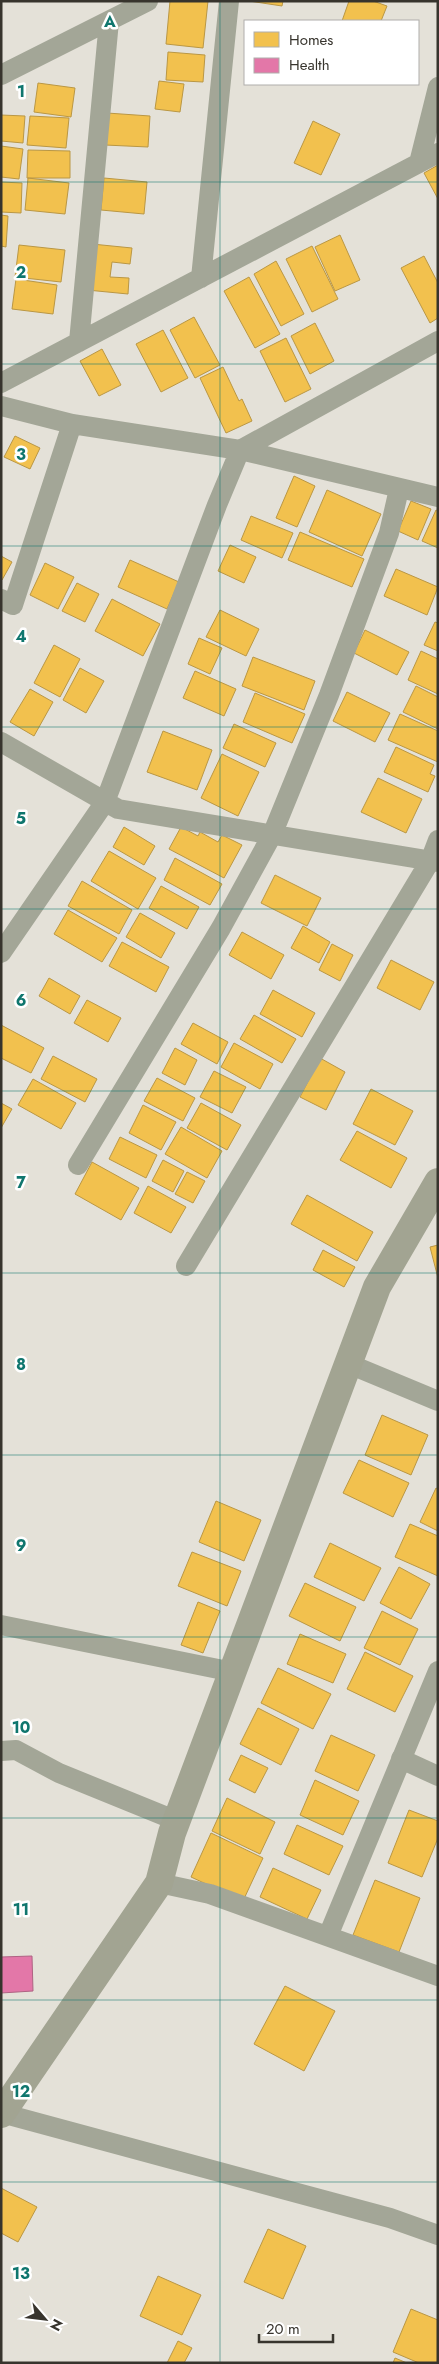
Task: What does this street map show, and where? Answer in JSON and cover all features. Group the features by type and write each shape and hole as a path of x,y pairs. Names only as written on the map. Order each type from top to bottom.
{"street":[{"path":"1,75 148,1"},
{"path":"201,278 229,1"},
{"path":"79,342 109,21"},
{"path":"419,163 438,87"},
{"path":"1,383 438,153"},
{"path":"1,953 105,802 217,505 240,450 438,341"},
{"path":"1,406 72,424 240,450 399,489 438,496"},
{"path":"1,599 13,605 72,424"},
{"path":"78,1165 221,928 272,835 329,695 389,533 399,489"},
{"path":"1,742 118,809 434,861"},
{"path":"186,1266 434,861 438,840"},
{"path":"434,1196 377,1287 177,1821 159,1883 1,2113 390,2218 438,2235"},
{"path":"349,1364 438,1402"},
{"path":"1,1625 233,1672"},
{"path":"328,1936 438,1671"},
{"path":"1,1751 16,1750 59,1773 177,1821"},
{"path":"401,1759 438,1776"},
{"path":"159,1883 210,1894 438,1976"}],"building: Homes":[{"path":"170,1 208,1 203,48 166,44"},
{"path":"249,1 283,1 282,6"},
{"path":"349,1 373,1 387,6 381,20 342,20"},
{"path":"168,52 205,55 203,82 166,80"},
{"path":"159,81 184,84 180,112 155,109"},
{"path":"38,83 75,88 71,117 34,112"},
{"path":"107,113 150,116 148,147 105,145"},
{"path":"1,115 25,116 23,143 1,141"},
{"path":"30,116 69,118 66,148 27,145"},
{"path":"313,121 340,134 321,175 294,163"},
{"path":"1,146 23,149 19,179 1,177"},
{"path":"28,150 70,151 70,178 27,178"},
{"path":"438,165 438,199 424,173"},
{"path":"28,178 69,183 65,214 25,210"},
{"path":"104,178 147,182 144,214 101,210"},
{"path":"1,182 22,183 21,213 1,212"},
{"path":"1,215 8,216 6,247 1,246"},
{"path":"340,235 360,280 335,291 315,247"},
{"path":"92,244 132,248 130,264 112,262 110,277 129,278 128,294 87,290"},
{"path":"19,245 65,250 61,282 15,277"},
{"path":"312,246 338,299 312,312 286,259"},
{"path":"424,256 438,283 438,318 430,323 401,268"},
{"path":"276,261 304,314 281,326 254,274"},
{"path":"249,277 280,334 255,348 224,291"},
{"path":"16,279 57,285 53,314 12,309"},
{"path":"194,317 220,365 195,378 170,330"},
{"path":"315,323 334,361 310,374 291,336"},
{"path":"163,330 188,378 161,392 136,344"},
{"path":"286,338 311,389 285,402 260,351"},
{"path":"102,349 121,385 99,396 80,361"},
{"path":"223,367 239,401 242,399 252,421 226,433 200,378"},
{"path":"15,436 40,448 30,469 4,457"},
{"path":"294,476 315,486 297,527 276,518"},
{"path":"327,490 381,514 362,556 309,532"},
{"path":"411,501 431,509 418,540 398,531"},
{"path":"436,510 438,511 438,548 422,541"},
{"path":"251,516 293,533 282,558 241,540"},
{"path":"300,532 364,559 352,587 288,560"},
{"path":"230,545 256,557 244,583 218,571"},
{"path":"1,556 12,562 2,580 1,580"},
{"path":"130,560 179,582 167,609 118,587"},
{"path":"45,563 74,577 58,609 30,595"},
{"path":"396,569 438,587 427,615 384,596"},
{"path":"77,583 99,594 85,622 62,611"},
{"path":"112,599 160,624 143,656 95,631"},
{"path":"220,610 259,629 246,656 206,637"},
{"path":"435,622 438,623 438,651 424,645"},
{"path":"365,630 409,652 397,675 354,653"},
{"path":"199,638 222,648 210,674 188,664"},
{"path":"54,645 80,659 60,697 34,683"},
{"path":"421,651 438,659 438,694 408,680"},
{"path":"253,657 315,681 304,710 242,686"},
{"path":"80,668 104,681 86,713 63,700"},
{"path":"195,671 236,689 224,716 183,698"},
{"path":"416,686 438,697 438,729 403,712"},
{"path":"30,689 53,702 34,736 10,722"},
{"path":"347,692 390,713 375,742 333,721"},
{"path":"255,693 305,714 292,743 243,722"},
{"path":"400,714 438,731 438,762 388,740"},
{"path":"234,724 276,743 265,767 223,748"},
{"path":"163,731 212,750 197,790 147,772"},
{"path":"396,747 434,765 430,774 435,776 428,792 384,772"},
{"path":"222,754 259,772 238,816 201,798"},
{"path":"378,778 422,799 406,833 361,812"},
{"path":"124,827 155,846 144,865 113,847"},
{"path":"181,827 198,836 200,832 218,842 222,835 242,845 224,878 169,849"},
{"path":"109,851 156,878 138,909 91,881"},
{"path":"175,858 222,884 210,905 164,880"},
{"path":"275,875 321,898 307,926 261,903"},
{"path":"82,881 132,910 119,934 68,906"},
{"path":"161,886 199,907 187,929 149,908"},
{"path":"68,910 117,938 102,962 54,934"},
{"path":"140,913 175,933 161,958 126,937"},
{"path":"303,926 330,942 319,963 291,948"},
{"path":"242,932 284,955 271,979 229,955"},
{"path":"122,942 169,967 156,992 109,966"},
{"path":"332,944 353,955 340,981 319,970"},
{"path":"391,960 434,982 420,1010 377,988"},
{"path":"49,978 80,996 70,1014 39,996"},
{"path":"273,990 315,1013 302,1037 260,1014"},
{"path":"87,1000 121,1018 108,1042 74,1023"},
{"path":"254,1015 296,1039 282,1063 240,1039"},
{"path":"193,1023 228,1042 217,1064 181,1044"},
{"path":"1,1025 44,1048 31,1073 1,1058"},
{"path":"234,1043 273,1064 260,1089 221,1067"},
{"path":"175,1048 197,1060 185,1085 162,1073"},
{"path":"53,1056 97,1079 85,1102 41,1079"},
{"path":"320,1058 345,1072 326,1110 300,1097"},
{"path":"214,1071 246,1087 232,1113 200,1097"},
{"path":"157,1078 195,1098 183,1121 144,1101"},
{"path":"33,1079 76,1103 61,1129 18,1105"},
{"path":"371,1089 413,1111 395,1145 353,1124"},
{"path":"1,1103 12,1109 1,1128"},
{"path":"201,1103 241,1125 227,1150 187,1128"},
{"path":"143,1105 176,1122 161,1150 129,1133"},
{"path":"181,1127 222,1151 207,1178 165,1154"},
{"path":"357,1131 407,1158 391,1188 340,1160"},
{"path":"120,1137 157,1155 146,1178 109,1159"},
{"path":"163,1160 184,1171 173,1192 152,1181"},
{"path":"92,1162 139,1188 121,1220 75,1194"},
{"path":"187,1172 205,1181 193,1203 175,1194"},
{"path":"148,1186 186,1207 171,1233 134,1213"},
{"path":"307,1195 373,1232 357,1261 291,1224"},
{"path":"438,1245 438,1278 430,1247"},
{"path":"323,1250 355,1267 344,1287 313,1270"},
{"path":"382,1415 428,1435 411,1475 365,1455"},
{"path":"359,1460 409,1483 393,1517 343,1493"},
{"path":"436,1488 438,1489 438,1531 420,1522"},
{"path":"216,1501 261,1520 244,1561 199,1542"},
{"path":"410,1524 438,1536 438,1576 395,1557"},
{"path":"330,1543 381,1568 364,1601 314,1577"},
{"path":"192,1552 241,1571 227,1606 178,1586"},
{"path":"399,1567 430,1584 411,1619 380,1603"},
{"path":"305,1583 356,1607 340,1641 289,1616"},
{"path":"198,1602 220,1611 203,1653 181,1645"},
{"path":"382,1611 418,1629 400,1665 364,1648"},
{"path":"300,1634 346,1654 333,1683 287,1664"},
{"path":"365,1652 413,1676 395,1712 347,1689"},
{"path":"278,1668 331,1694 313,1729 261,1703"},
{"path":"258,1708 299,1729 281,1765 240,1744"},
{"path":"331,1735 375,1755 358,1791 315,1771"},
{"path":"241,1755 268,1768 255,1793 229,1780"},
{"path":"315,1780 359,1801 343,1835 300,1815"},
{"path":"227,1798 275,1822 260,1854 212,1831"},
{"path":"409,1810 438,1821 438,1838 422,1877 388,1863"},
{"path":"297,1825 343,1846 329,1875 284,1854"},
{"path":"211,1833 263,1858 243,1901 191,1877"},
{"path":"273,1868 321,1890 307,1919 260,1897"},
{"path":"375,1880 420,1898 399,1952 353,1935"},
{"path":"285,1986 335,2011 304,2071 254,2044"},
{"path":"1,2188 37,2207 18,2242 1,2233"},
{"path":"268,2229 306,2246 283,2299 244,2282"},
{"path":"158,2276 201,2295 182,2335 140,2316"},
{"path":"411,2309 438,2320 438,2363 419,2363 393,2352"},
{"path":"178,2341 192,2348 184,2363 167,2363"},
{"path":"395,2358 407,2363 393,2363"}],"building: Health":[{"path":"32,1956 33,1991 1,1993 1,1957"}]}
